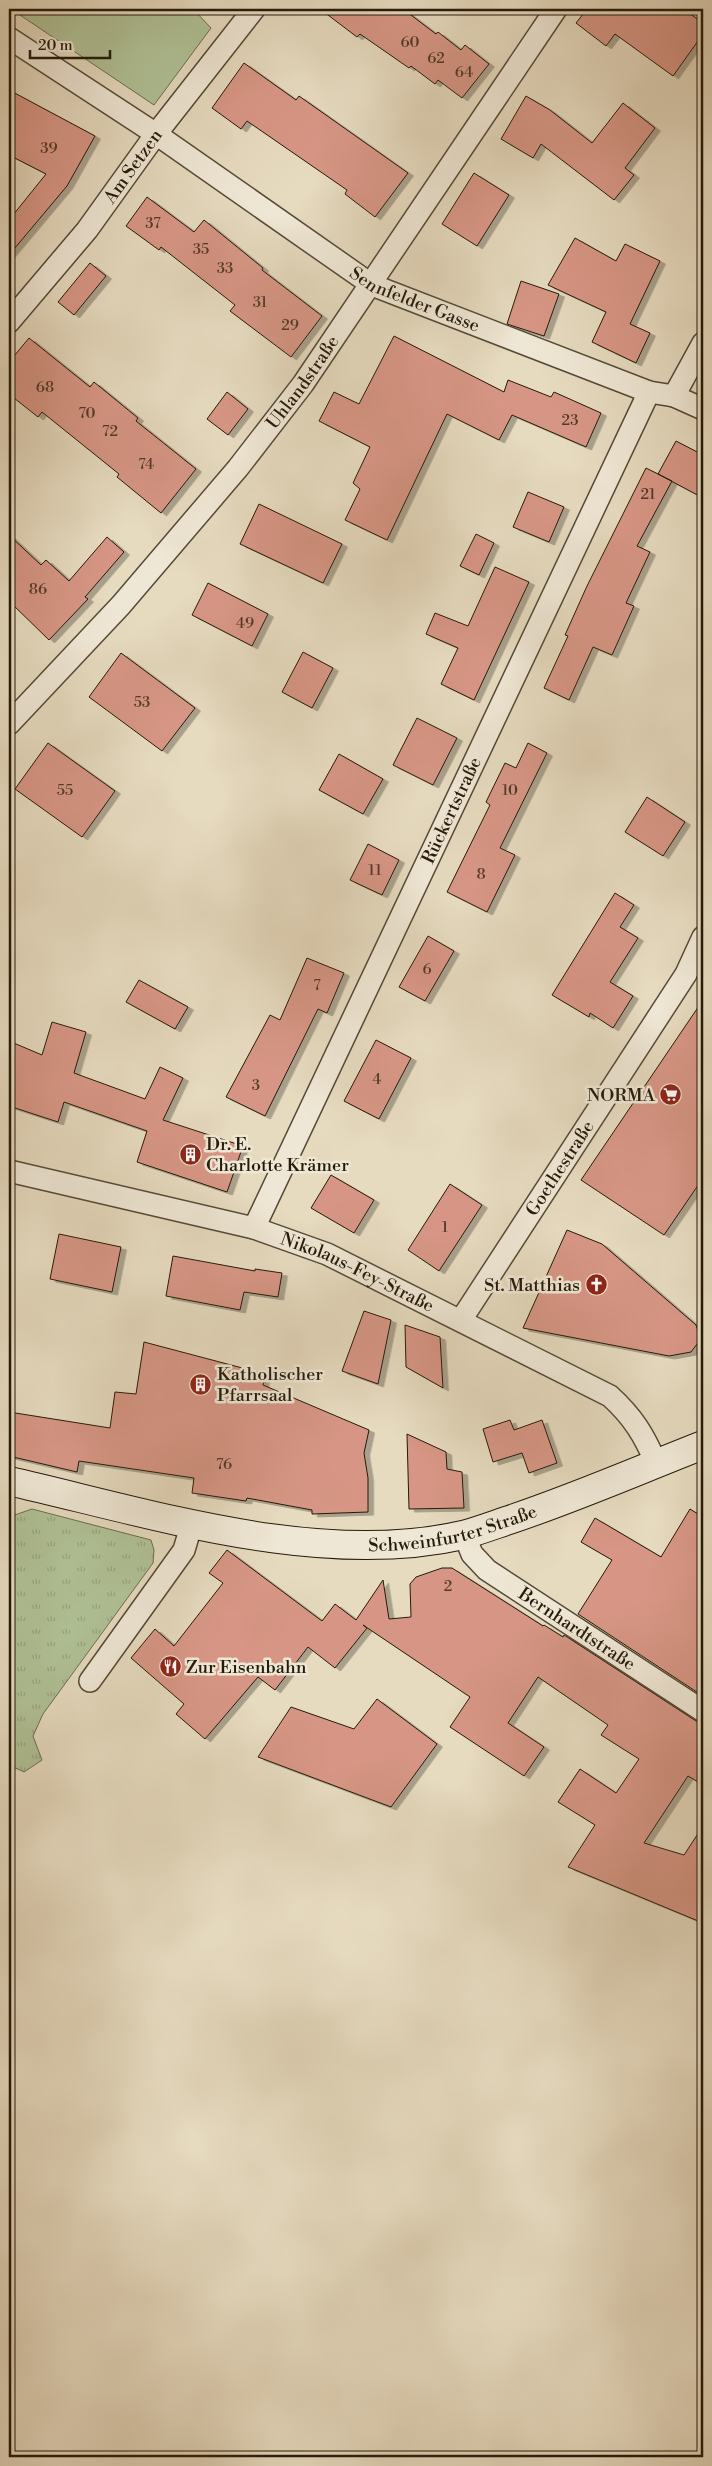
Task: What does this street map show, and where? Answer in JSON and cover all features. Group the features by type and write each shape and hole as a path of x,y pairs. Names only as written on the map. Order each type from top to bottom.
{"street":[{"name":"Am Setzen","path":"9,322 86,230 156,134 254,9"},
{"name":"Uhlandstraße","path":"9,724 99,631 238,468 303,384 372,285 556,9"},
{"name":"Sennfelder Gasse","path":"9,38 156,134 372,285 650,392 674,396 703,409"},
{"path":"674,396 703,343"},
{"name":"Rückertstraße","path":"254,1228 650,392"},
{"name":"Goethestraße","path":"460,1320 686,974 703,937"},
{"name":"Nikolaus-Fey-Straße","path":"9,1171 254,1228 326,1254 610,1396 630,1413 647,1442 656,1463"},
{"name":"Schweinfurter Straße","path":"9,1481 254,1536 305,1543 370,1545 420,1542 464,1534 542,1509 703,1445"},
{"path":"90,1681 184,1550 192,1523"},
{"name":"Bernhardtstraße","path":"464,1534 472,1554 487,1570 703,1712"}],"green space":[{"path":"11,9 193,9 211,28 154,105"},
{"path":"32,1509 151,1540 154,1550 153,1563 43,1714 33,1736 42,1760 24,1772 9,1765 9,1517"}],"building":[{"path":"320,9 403,9 461,50 465,45 489,64 462,98 438,80 435,84 411,66 409,68 360,34 357,37"},
{"path":"587,9 683,9 703,23 703,34 673,76 615,34 606,46 576,23"},
{"path":"244,63 296,100 299,96 408,173 375,217 345,194 347,190 247,121 241,129 212,108"},
{"path":"9,90 95,136 67,186 9,255 9,220 46,174 9,155"},
{"path":"526,96 550,110 592,143 623,103 655,128 625,168 634,175 614,200 541,144 533,158 501,139"},
{"path":"474,173 509,195 477,246 442,224"},
{"path":"147,197 194,232 204,220 263,268 262,270 322,316 291,357 230,311 235,305 161,247 159,250 126,226"},
{"path":"575,238 616,261 625,244 660,261 630,324 650,333 636,363 592,342 606,312 548,285"},
{"path":"90,263 106,276 74,315 58,302"},
{"path":"521,281 559,294 544,336 507,324"},
{"path":"394,336 504,392 508,380 551,397 554,392 601,413 586,447 512,415 499,440 447,414 387,540 345,520 360,489 353,483 370,447 319,421 334,392 359,404"},
{"path":"29,338 90,387 94,382 138,418 136,421 196,469 161,513 117,477 119,474 42,412 38,417 9,394 9,362"},
{"path":"227,392 248,409 228,435 207,419"},
{"path":"676,441 703,455 703,498 658,474"},
{"path":"646,468 672,481 637,546 650,552 626,603 634,606 612,655 593,647 569,700 544,688 568,636 565,635 587,586"},
{"path":"528,492 564,507 549,542 513,527"},
{"path":"259,504 342,544 323,583 240,544"},
{"path":"476,534 494,543 479,575 460,566"},
{"path":"9,535 41,565 46,560 69,581 107,537 124,552 85,597 88,599 49,640 9,601"},
{"path":"495,567 529,582 474,700 441,684 458,648 426,634 435,613 468,626"},
{"path":"208,583 268,614 252,646 192,615"},
{"path":"303,652 333,668 312,708 282,692"},
{"path":"121,653 195,708 162,751 89,697"},
{"path":"417,718 457,738 433,785 393,765"},
{"path":"48,743 115,791 82,837 15,789"},
{"path":"528,743 547,753 500,848 515,855 487,912 447,892 490,805 486,802 505,763 516,768"},
{"path":"339,754 383,779 363,814 319,790"},
{"path":"647,797 685,822 663,856 625,832"},
{"path":"368,844 399,860 382,895 350,880"},
{"path":"615,893 634,905 620,927 638,938 610,982 633,996 613,1028 590,1013 589,1017 552,995"},
{"path":"428,936 454,951 425,1001 399,987"},
{"path":"307,958 344,973 327,1013 318,1009 265,1116 226,1097 270,1015 280,1020"},
{"path":"139,980 188,1007 175,1029 126,1002"},
{"name":"NORMA","path":"703,1000 703,1178 664,1235 581,1180"},
{"path":"52,1022 86,1032 74,1073 145,1099 160,1067 183,1078 163,1120 243,1146 227,1192 137,1162 147,1131 64,1102 58,1122 9,1106 9,1041 42,1055"},
{"path":"376,1040 411,1058 379,1119 344,1101"},
{"path":"331,1175 374,1200 354,1233 311,1208"},
{"path":"450,1184 482,1205 439,1271 408,1250"},
{"name":"St. Matthias","path":"567,1230 602,1244 696,1325 701,1339 691,1352 669,1356 523,1328"},
{"path":"59,1234 121,1247 112,1292 50,1279"},
{"path":"173,1256 255,1271 255,1269 282,1273 278,1297 244,1292 240,1310 166,1296"},
{"path":"364,1311 391,1320 378,1384 342,1371"},
{"path":"405,1325 440,1337 443,1388 406,1367"},
{"path":"144,1342 265,1374 263,1385 369,1430 364,1453 368,1478 368,1512 312,1514 312,1510 247,1498 246,1501 192,1493 194,1478 79,1461 77,1472 9,1456 9,1412 110,1428 115,1392 136,1394"},
{"path":"510,1420 514,1430 542,1420 557,1463 529,1473 522,1453 493,1462 483,1429"},
{"path":"407,1434 446,1452 447,1469 462,1472 464,1508 409,1509"},
{"path":"690,1509 703,1517 703,1696 578,1614 612,1560 581,1542 595,1518 661,1557"},
{"path":"227,1550 322,1621 335,1604 356,1620 383,1580 389,1619 411,1617 410,1584 416,1577 442,1568 452,1568 543,1626 563,1637 564,1635 696,1721 703,1723 703,1785 688,1776 644,1843 684,1855 703,1826 703,1923 568,1867 595,1825 558,1802 580,1769 616,1793 639,1759 601,1735 608,1725 538,1677 508,1723 544,1747 524,1776 450,1727 470,1697 363,1625 367,1628 335,1668 308,1647 275,1690 258,1677 205,1739 176,1714 184,1704 131,1658 155,1629 174,1646 223,1583 209,1573"},
{"path":"377,1699 437,1744 391,1807 258,1757 291,1707 354,1729"}],"place":[{"name":"NORMA","path":"671,1095"},
{"name":"Dr. E. Charlotte Krämer","path":"190,1154"},
{"name":"St. Matthias","path":"596,1285"},
{"name":"Katholischer Pfarrsaal","path":"201,1384"},
{"name":"Zur Eisenbahn","path":"170,1667"}]}
